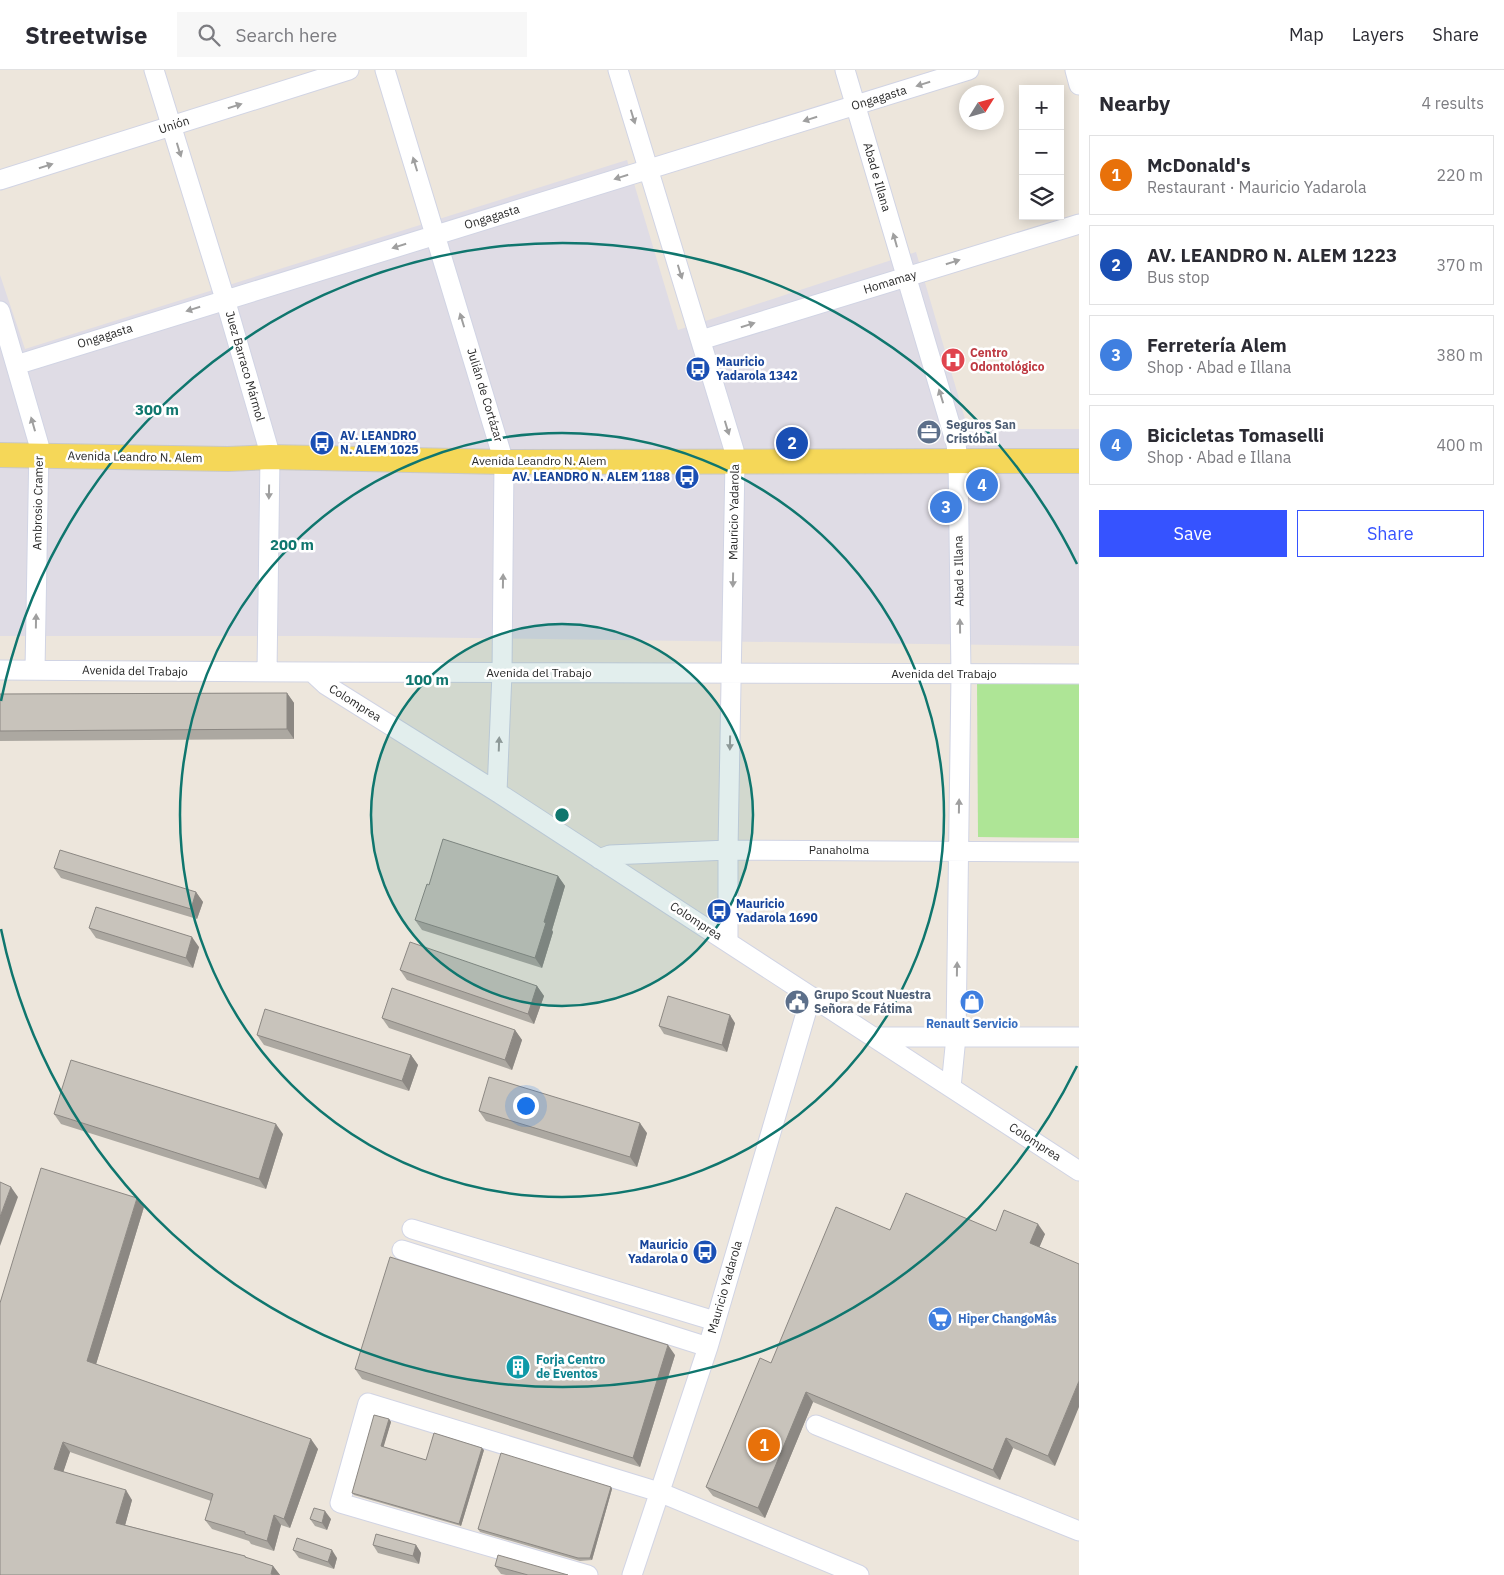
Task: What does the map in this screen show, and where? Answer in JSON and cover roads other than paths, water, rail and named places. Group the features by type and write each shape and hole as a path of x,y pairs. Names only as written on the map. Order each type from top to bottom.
{"main road":[{"name":"Avenida Leandro N. Alem","path":"0,456 228,459 270,457 504,462 1079,461"}],"street":[{"name":"Juez Barraco Mármol","path":"154,70 225,299 270,457 266,672"},
{"name":"Unión","path":"0,180 349,70"},
{"name":"Julián de Cortázar","path":"385,70 504,462 502,673 497,792"},
{"name":"Mauricio Yadarola","path":"618,70 734,450 728,942"},
{"name":"Abad e Illana","path":"845,70 956,444 958,460 960,675 956,1037 951,1087"},
{"name":"Ongagasta","path":"16,364 969,70"},
{"path":"1075,70 1079,84"},
{"name":"Homamay","path":"701,340 1079,224"},
{"name":"Ambrosio Cramer","path":"0,311 39,445 35,670"},
{"name":"Avenida del Trabajo","path":"0,670 1079,674"},
{"name":"Colomprea","path":"312,672 326,685 497,792 1079,1170"},
{"name":"Panaholma","path":"600,859 610,855 728,850 1079,852"},
{"name":"Mauricio Yadarola","path":"632,1575 658,1492 708,1348 811,996"},
{"path":"874,1037 1079,1037"},
{"path":"412,1229 715,1322"},
{"path":"457,1268 462,1244"},
{"path":"402,1250 708,1348"},
{"path":"588,1575 340,1503 368,1403 658,1492 859,1575"},
{"path":"816,1425 1079,1531"}],"place":[{"name":"Centro Odontológico","path":"953,360"},
{"name":"Mauricio Yadarola 1342","path":"698,369"},
{"name":"Seguros San Cristóbal","path":"929,432"},
{"name":"AV. LEANDRO N. ALEM 1025","path":"322,443"},
{"name":"AV. LEANDRO N. ALEM 1223","path":"792,443"},
{"name":"AV. LEANDRO N. ALEM 1188","path":"687,477"},
{"name":"Bicicletas Tomaselli","path":"982,485"},
{"name":"Ferretería Alem","path":"946,507"},
{"name":"Mauricio Yadarola 1690","path":"719,911"},
{"name":"Grupo Scout Nuestra Señora de Fátima","path":"797,1002"},
{"name":"Renault Servicio","path":"972,1002"},
{"name":"Mauricio Yadarola 0","path":"705,1252"},
{"name":"Hiper ChangoMâs","path":"940,1319"},
{"name":"Forja Centro de Eventos","path":"518,1367"},
{"name":"McDonald's","path":"764,1445"}]}
